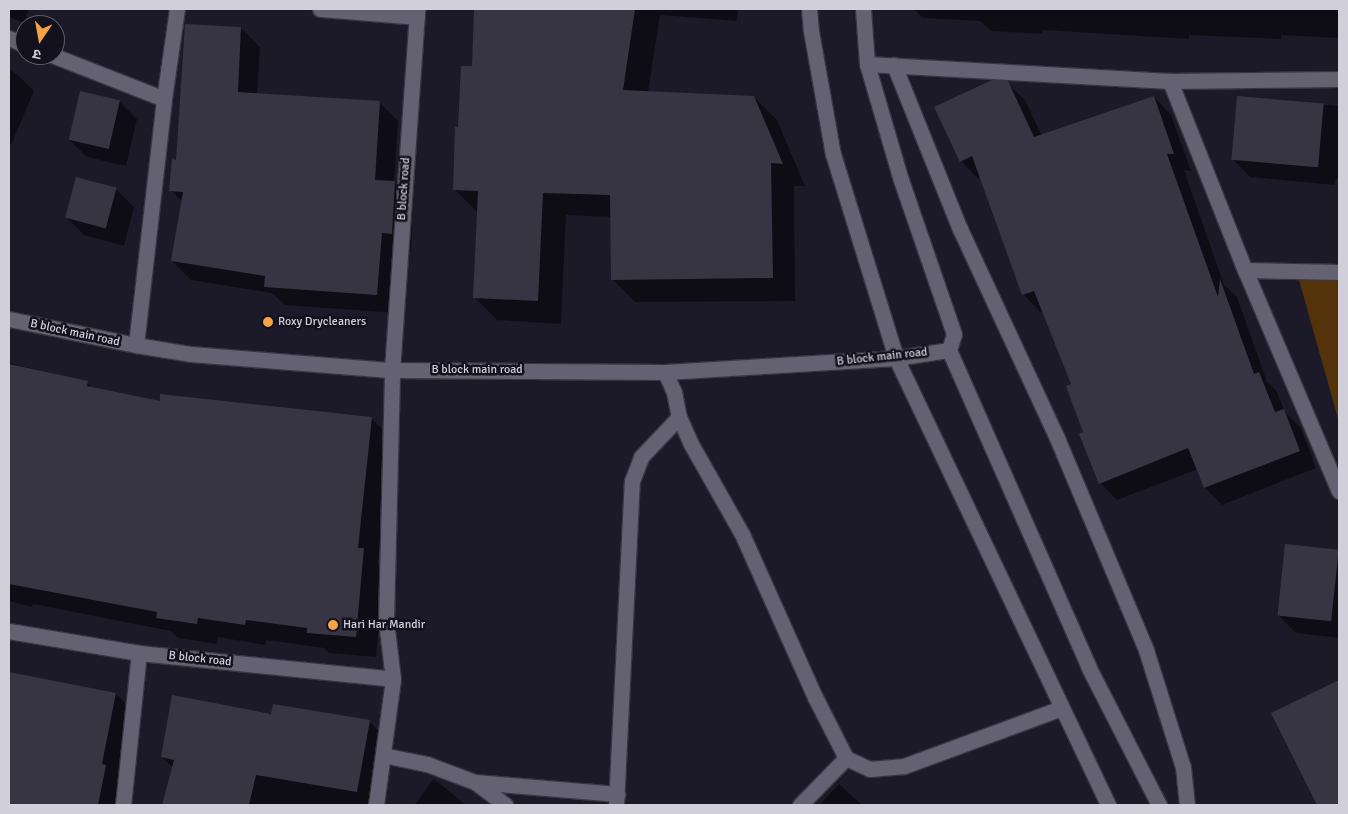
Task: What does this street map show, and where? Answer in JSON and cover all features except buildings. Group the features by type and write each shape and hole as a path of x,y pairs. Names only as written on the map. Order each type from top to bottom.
{"street":[{"path":"136,345 164,99 177,9"},
{"path":"320,9 417,13"},
{"path":"809,9 811,31 833,154 896,358 1108,805"},
{"path":"863,9 867,64 901,180 954,334 949,350 1089,668 1159,805"},
{"name":"B block road","path":"376,805 393,679 386,621 392,370 417,13"},
{"path":"65,60 164,99"},
{"path":"867,64 1170,81 1339,79"},
{"path":"894,65 960,229 1057,438 1146,650 1183,767 1187,805"},
{"path":"1170,81 1245,270 1339,490"},
{"path":"1245,270 1339,272"},
{"name":"B block main road","path":"9,319 136,345 192,354 392,370 665,372 896,358 949,350"},
{"path":"665,372 674,392 679,417 690,444 746,542 815,697 846,758 870,769 904,766 1062,708"},
{"path":"383,755 427,764 475,782 616,799 632,481 641,457 679,417"},
{"name":"B block road","path":"9,631 139,653 393,679"},
{"path":"123,805 139,653"},
{"path":"800,805 846,758"},
{"path":"475,782 505,805"}],"shaded area":[{"path":"1297,273 1339,274 1339,422"}],"place":[{"name":"Roxy Drycleaners","path":"268,322"},
{"name":"Hari Har Mandir","path":"333,625"}]}
